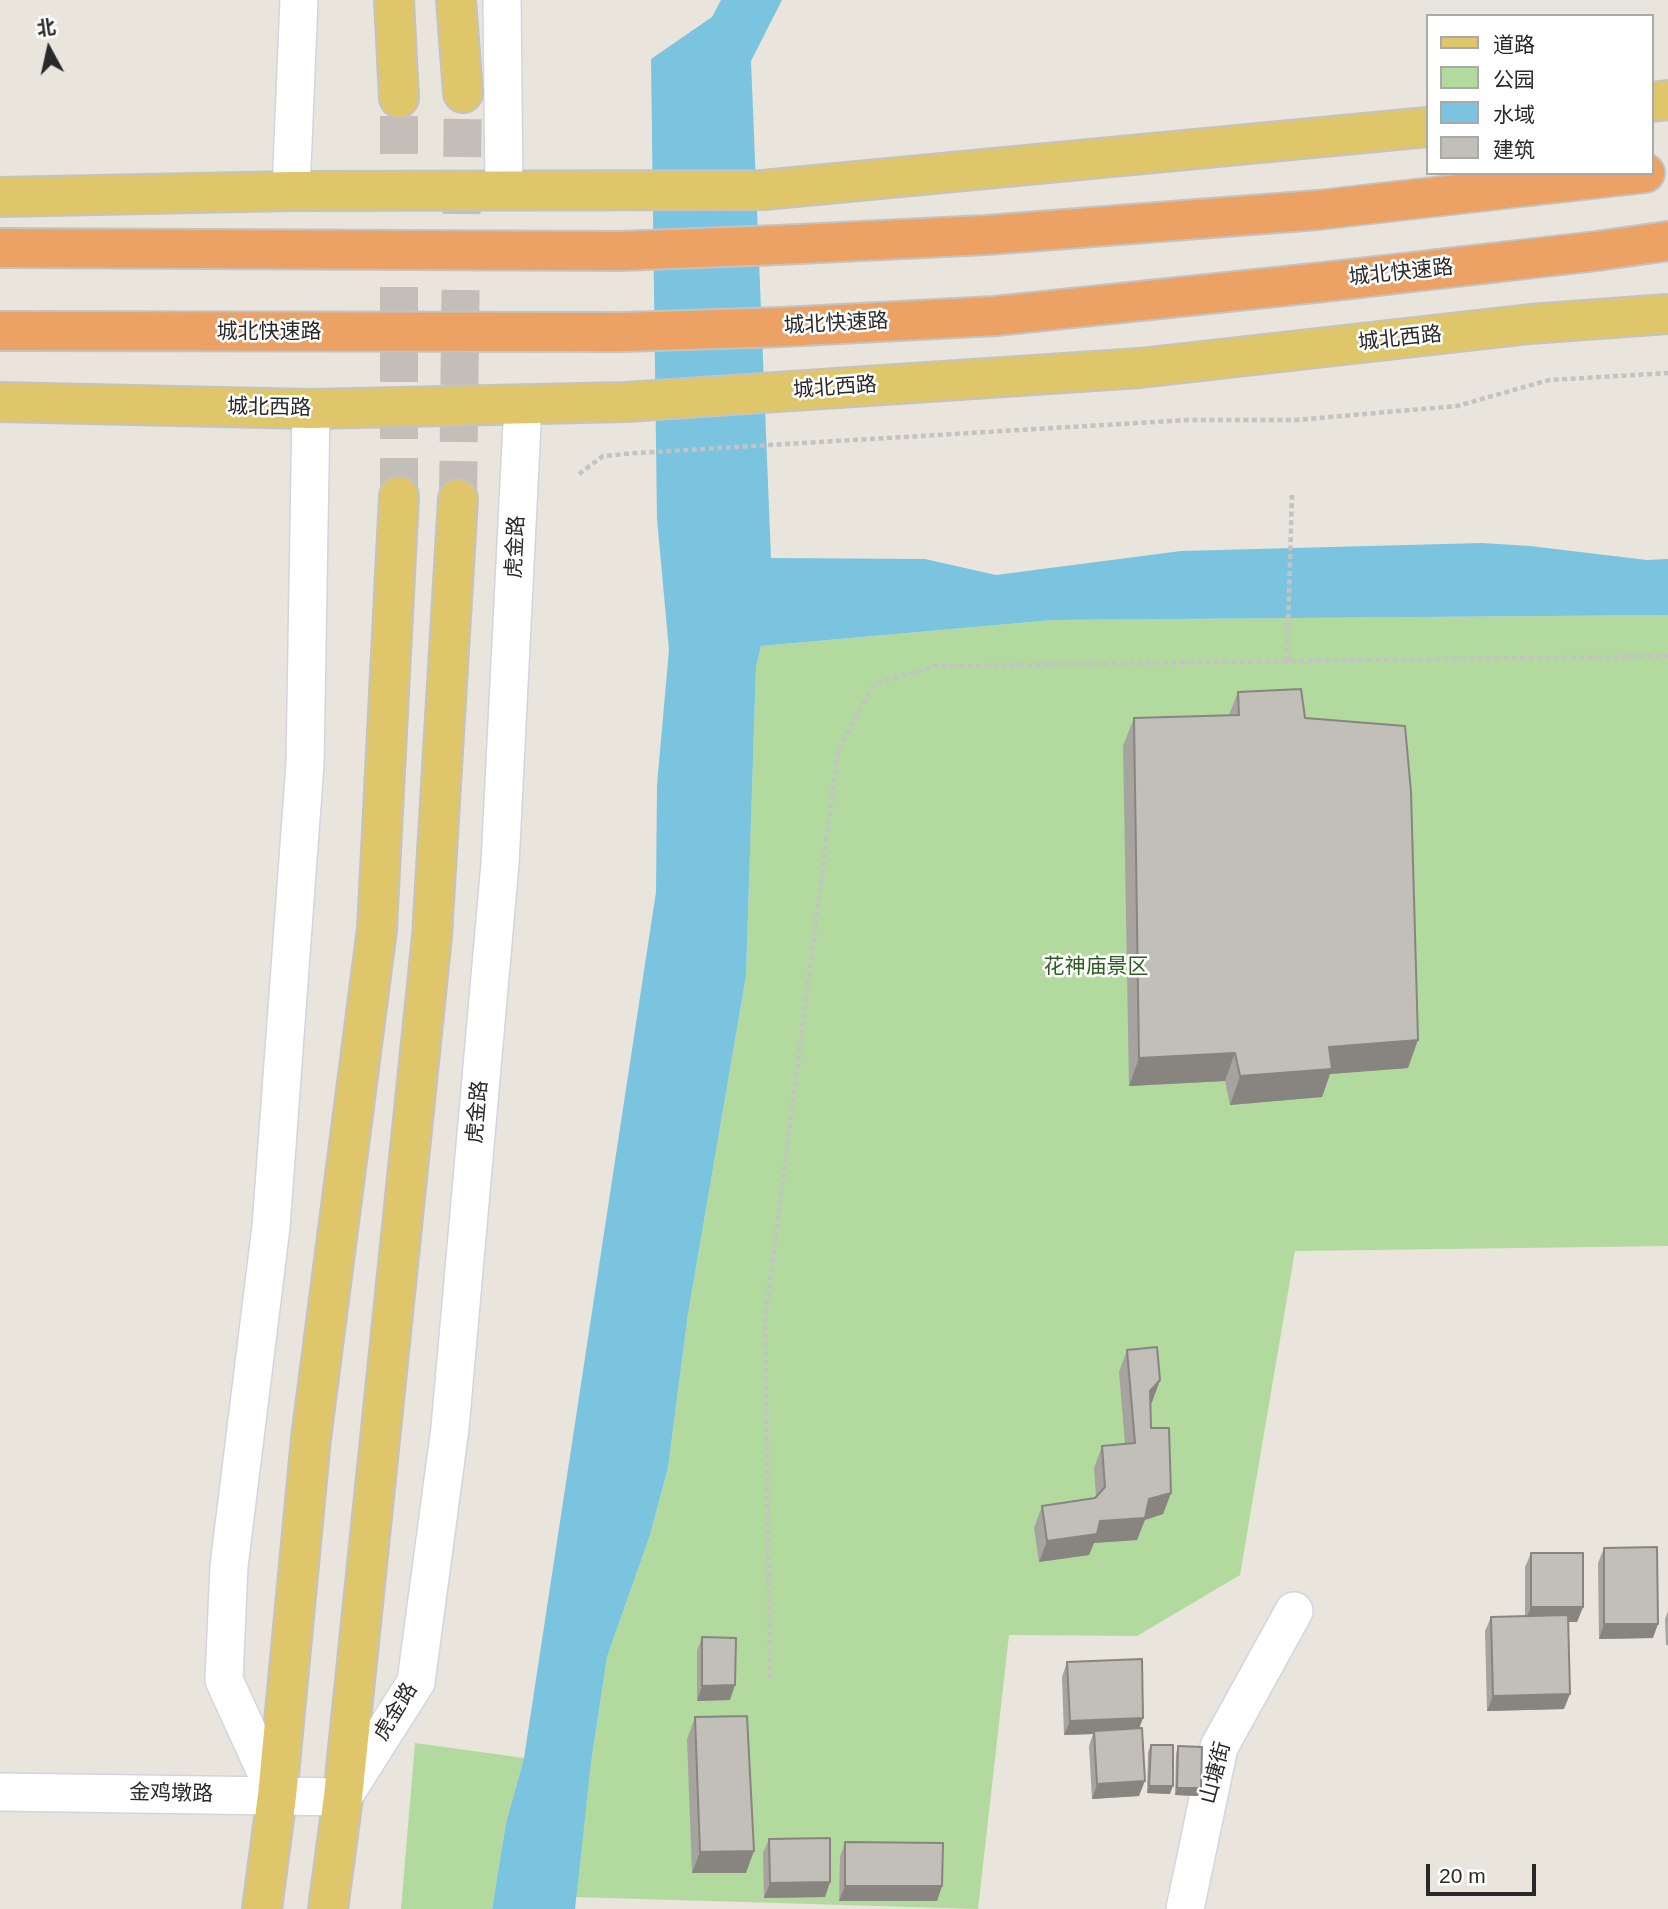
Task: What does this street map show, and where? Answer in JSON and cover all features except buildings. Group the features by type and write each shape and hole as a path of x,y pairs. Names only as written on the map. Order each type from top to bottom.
{"highway":[{"path":"0,248 619,251 778,245 986,235 1318,210 1627,175"},
{"name":"城北快速路","path":"0,331 623,332 996,316 1668,241"},
{"path":"1597,251 1668,250"}],"main road":[{"path":"394,0 399,98"},
{"path":"456,0 463,93"},
{"path":"0,197 504,189 763,190 1426,127"},
{"name":"城北西路","path":"0,402 311,409 626,402 1139,368 1530,324 1668,314"},
{"path":"262,1909 277,1796 311,1438 377,929 398,496"},
{"name":"虎金路","path":"328,1909 343,1797 432,936 458,499"}],"street":[{"path":"291,191 299,0"},
{"path":"502,0 504,189"},
{"name":"虎金路","path":"343,1797 416,1682 450,1428 500,864 523,404"},
{"path":"277,1796 225,1680 229,1566 271,1227 306,764 311,409"},
{"name":"山塘街","path":"1185,1909 1219,1746 1294,1611"},
{"name":"金鸡墩路","path":"0,1793 343,1797"}],"path":[{"path":"579,474 603,456 1187,420 1296,420 1457,406 1549,380 1668,373"},
{"path":"1287,661 1292,495"},
{"path":"770,1679 765,1320 838,750 874,684 935,666 1668,656"}],"green space":[{"name":"花神庙景区","path":"1668,615 1668,1246 1295,1251 1240,1575 1137,1636 1009,1635 978,1909 575,1897 607,1657 650,1535 668,1468 688,1314 746,976 756,667 761,646 1053,620"},
{"path":"415,1743 524,1758 506,1823 492,1909 401,1909"}],"water":[{"path":"721,0 782,0 751,61 771,558 925,559 996,575 1181,551 1482,543 1530,546 1647,560 1668,559 1668,615 1053,620 761,646 756,667 746,976 688,1314 668,1468 650,1535 607,1657 591,1763 575,1909 492,1909 506,1823 524,1758 656,892 657,785 669,650 657,519 651,59 712,17"}],"tunnel":[{"path":"458,499 463,93"},
{"path":"399,98 399,496"}]}
